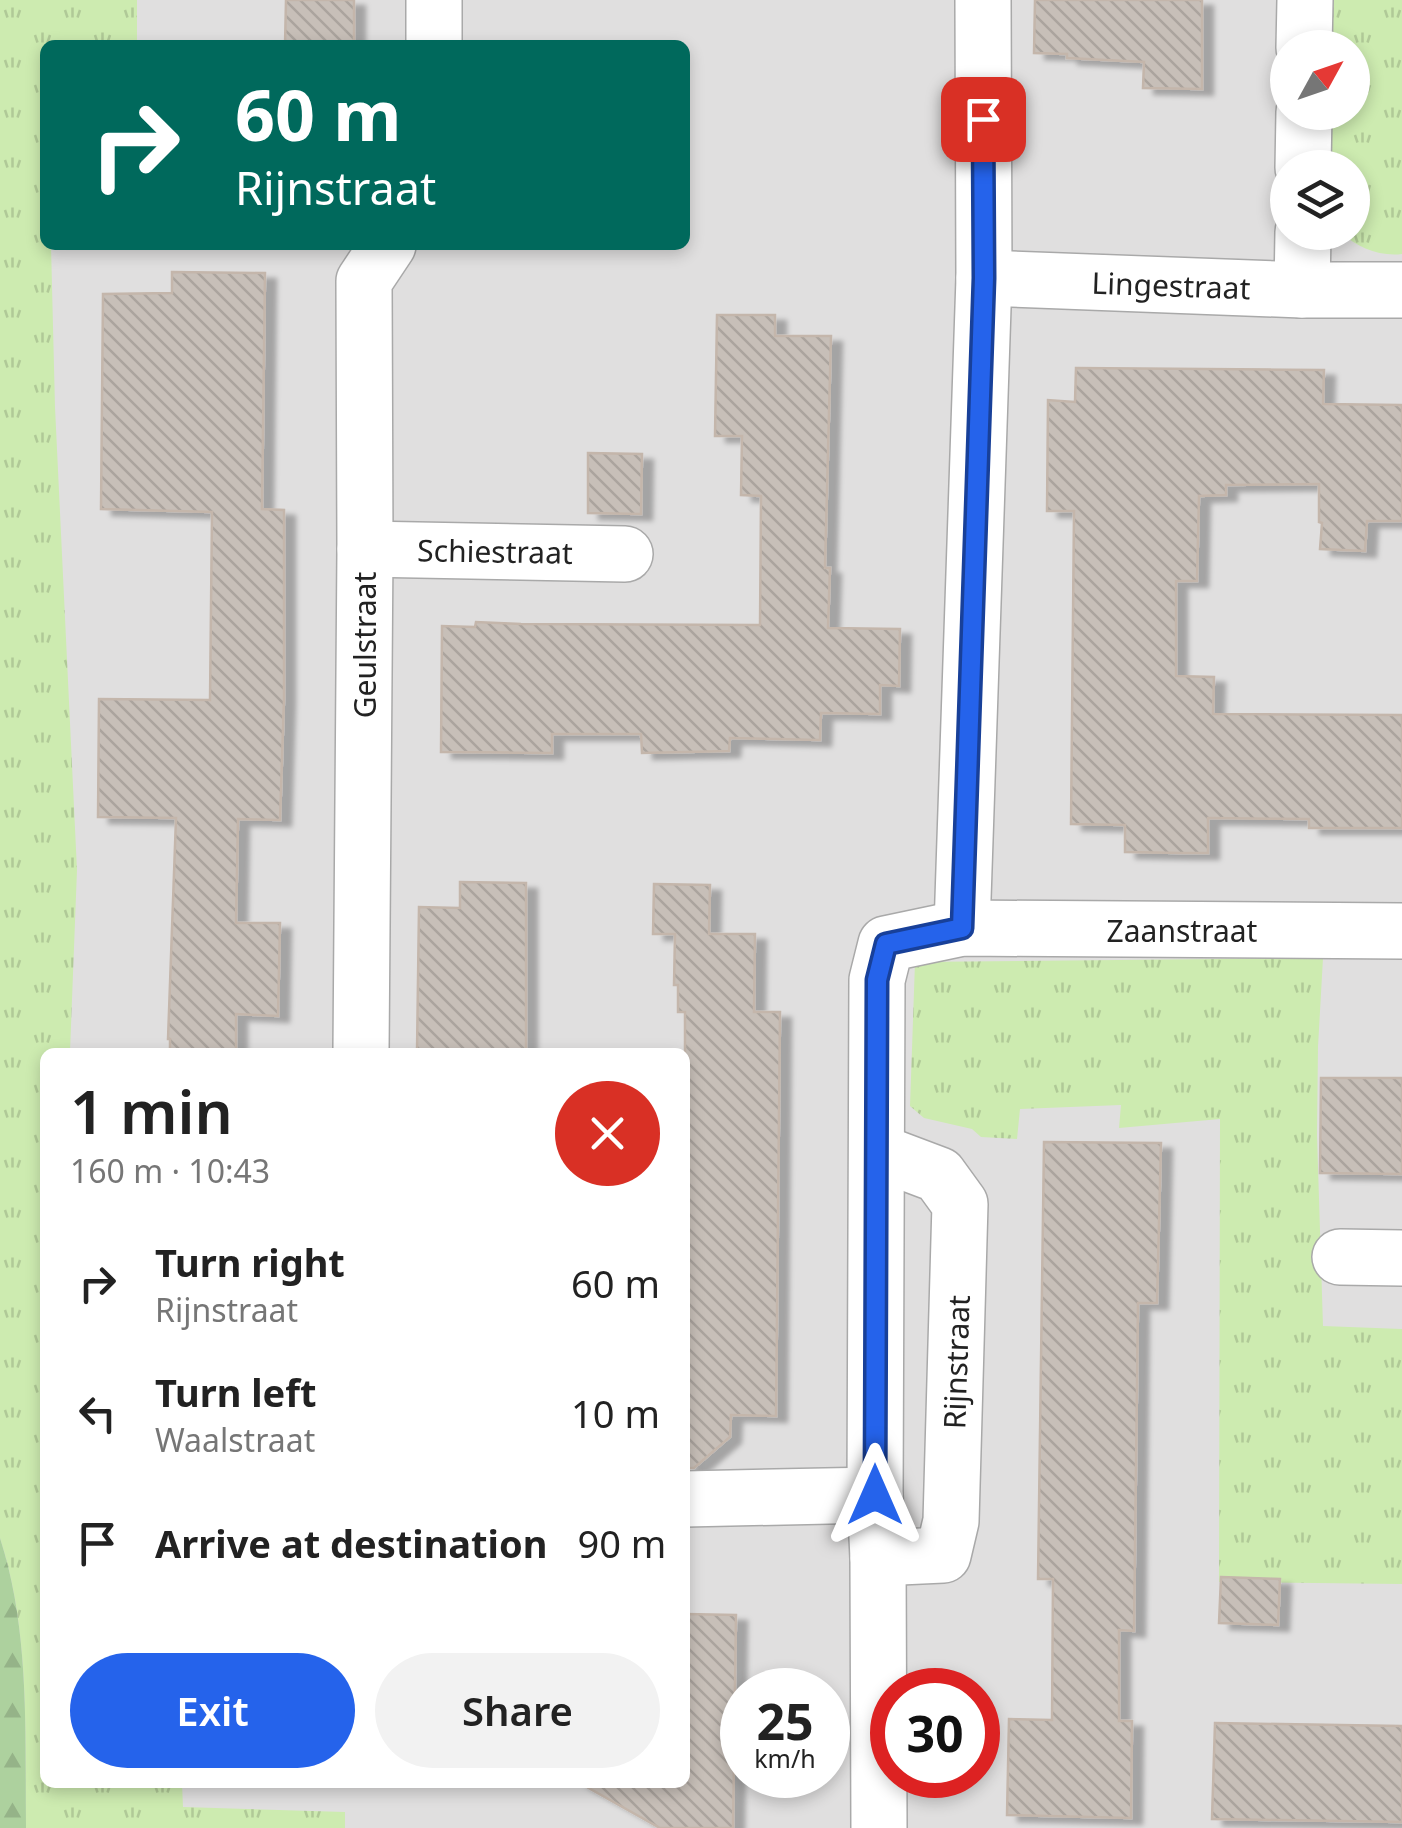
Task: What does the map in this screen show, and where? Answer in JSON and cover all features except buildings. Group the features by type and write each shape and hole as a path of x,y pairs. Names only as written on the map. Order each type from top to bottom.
{"street":[{"path":"434,0 434,40"},
{"path":"879,1828 875,1495 877,980 886,944 962,928 984,278 983,0"},
{"path":"1304,30 1305,0"},
{"name":"Geulstraat","path":"361,1048 364,281 385,250"},
{"path":"1302,250 1302,290"},
{"name":"Lingestraat","path":"984,278 1402,290"},
{"name":"Schiestraat","path":"365,548 625,554"},
{"name":"Zaanstraat","path":"962,928 1402,932"},
{"name":"Rijnstraat","path":"878,1152 939,1174 960,1204 951,1521 943,1554 878,1558"},
{"path":"1340,1257 1402,1258"},
{"path":"690,1498 875,1495"}],"shaded area":[{"path":"0,0 1402,0 1402,1828 0,1828"}],"green space":[{"path":"0,0 137,0 137,40 40,40 40,250 51,250 77,870 70,1048 40,1048 40,1788 182,1788 183,1807 345,1812 345,1828 26,1828 21,1645 10,1573 0,1538"},
{"path":"1329,0 1402,0 1402,254 1369,250 1370,150 1330,150 1329,130 1370,130 1370,30 1328,30"},
{"path":"1323,958 1317,1135 1323,1326 1402,1329 1402,1584 1219,1582 1220,1119 1119,1128 1121,1105 1020,1109 1017,1139 981,1137 972,1129 924,1118 910,1106 915,962"},
{"path":"0,1538 10,1573 21,1645 26,1828 0,1828"}],"route":[{"path":"875,1495 877,980 886,944 962,928 984,278 983,119"}]}
